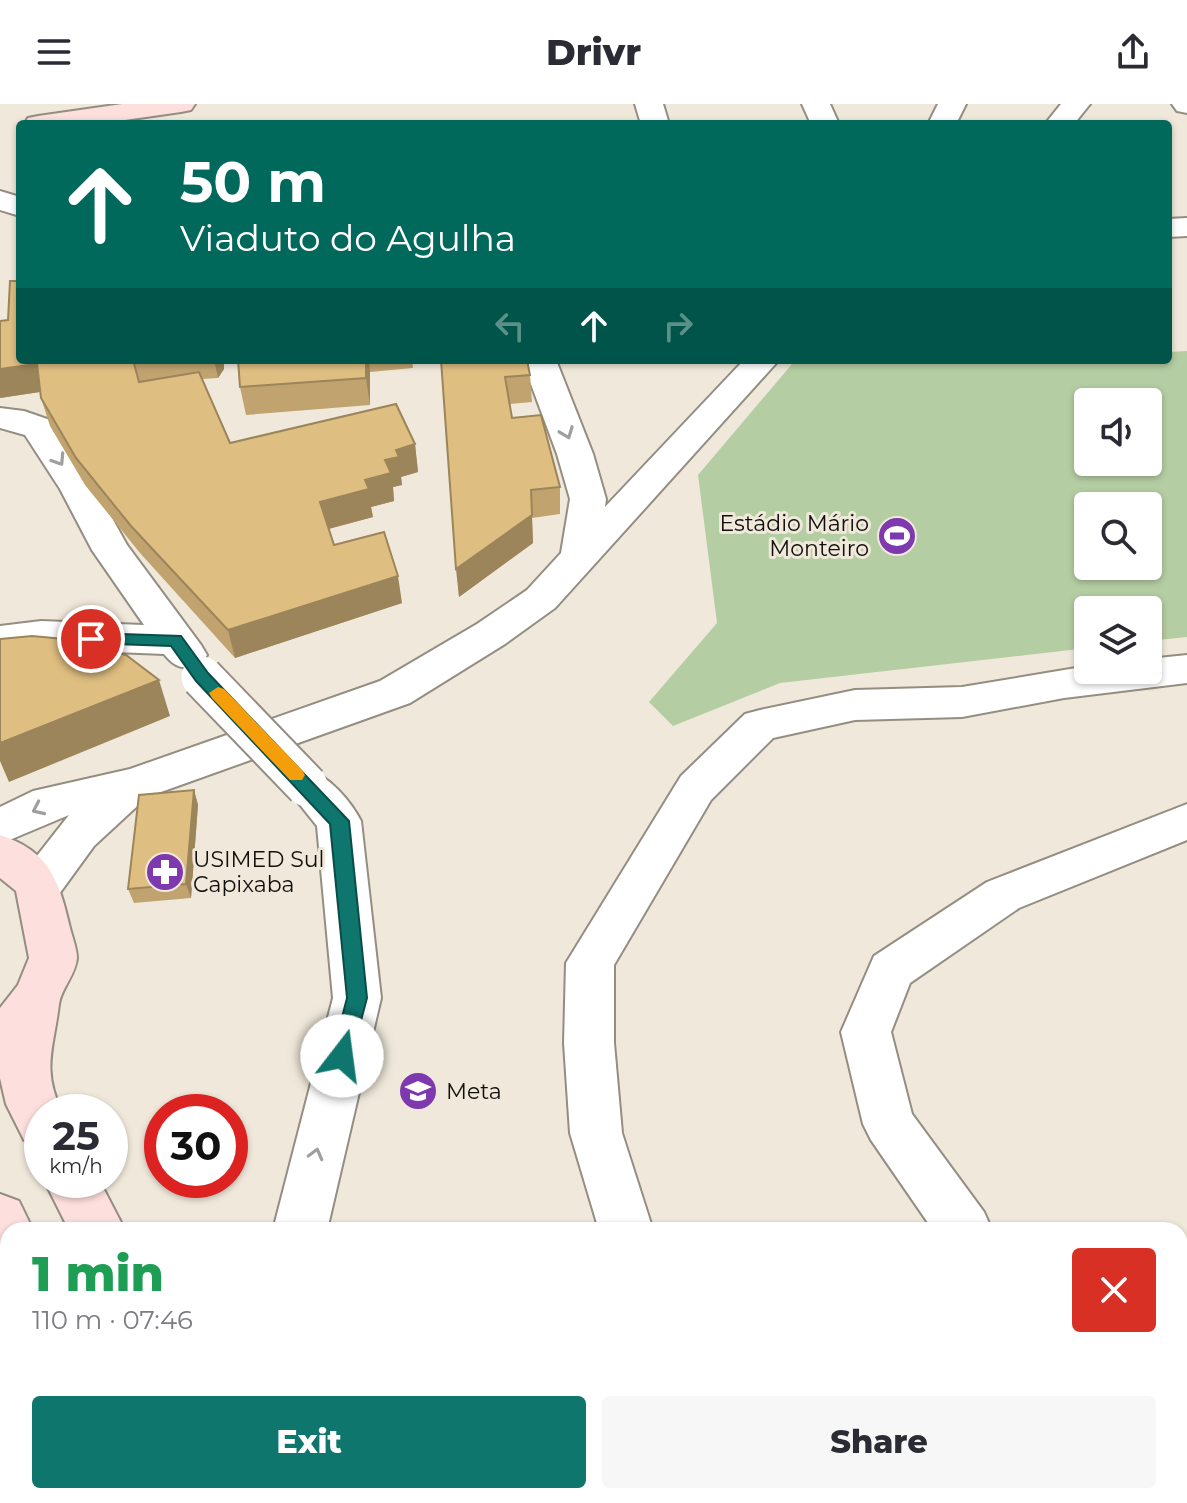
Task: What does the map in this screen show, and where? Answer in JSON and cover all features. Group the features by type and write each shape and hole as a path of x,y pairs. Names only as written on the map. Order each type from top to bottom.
{"main road":[{"path":"67,120 181,104"},
{"path":"0,853 30,875 38,888 53,958 38,996 23,1069 29,1094"},
{"path":"0,1045 38,996"},
{"path":"81,1198 94,1222"}],"street":[{"path":"1062,120 1076,104"},
{"path":"541,364 575,454 588,499 580,556"},
{"path":"0,827 49,803 132,785 395,692 491,634 541,599 728,378 754,364"},
{"path":"0,418 12,418 38,428 78,489 111,550 202,677 339,821 357,998 302,1222"},
{"path":"0,640 41,635 176,640"},
{"path":"624,1222 596,1133 589,1043 590,963 696,788 760,725 855,705 962,702 1064,683 1187,669"},
{"path":"38,888 78,834 132,785"},
{"path":"959,1222 889,1124 866,1032 891,970 1003,895 1187,821"}],"green space":[{"name":"Estádio Mário Monteiro","path":"1187,351 1187,637 1162,640 1162,596 1074,596 1074,650 780,683 673,726 649,702 717,623 698,475 792,364 1172,364 1172,352"}],"building":[{"path":"10,281 16,281 16,364 37,364 0,369 0,321 8,320"},
{"path":"37,364 134,364 139,382 199,372 230,443 396,404 415,444 396,450 399,457 385,460 391,473 365,480 369,489 320,502 334,545 384,532 398,576 228,630 131,526 76,458 41,398"},
{"path":"238,364 366,364 366,378 240,387"},
{"path":"441,364 528,364 530,375 505,377 512,418 541,415 560,487 531,490 532,515 456,569"},
{"path":"32,636 75,640 126,655 159,680 0,743 0,639"},
{"name":"USIMED Sul Capixaba","path":"194,790 186,884 128,889 139,795"}],"slow traffic":[{"path":"218,693 296,775"}],"place":[{"name":"Estádio Mário Monteiro","path":"897,536"},
{"name":"USIMED Sul Capixaba","path":"165,872"},
{"name":"Meta","path":"418,1091"}],"route":[{"path":"91,639 176,640 202,677 339,821 357,998 342,1056"}]}
